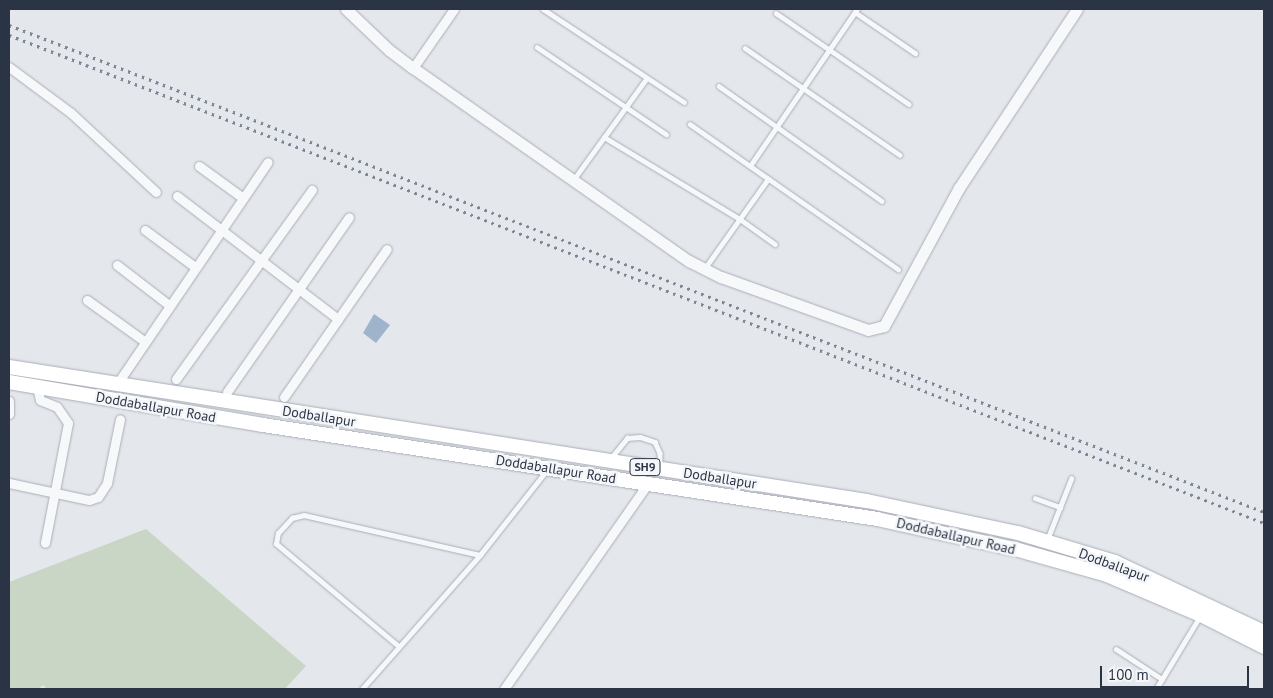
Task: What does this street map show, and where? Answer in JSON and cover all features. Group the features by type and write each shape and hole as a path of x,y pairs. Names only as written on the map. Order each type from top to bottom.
{"main road":[{"name":"Dodballapur","path":"9,367 868,501 1046,542 1115,562 1264,632"},
{"name":"Doddaballapur Road","path":"9,382 548,468 877,518 1015,549 1107,575 1201,615 1264,647"}],"street":[{"path":"346,9 388,50 573,180 705,269 868,330 884,326 959,188 1077,9"},
{"path":"413,68 454,9"},
{"path":"9,67 71,113 156,192"},
{"path":"117,384 268,162"},
{"path":"199,166 243,198"},
{"path":"176,380 312,190"},
{"path":"177,196 338,319"},
{"path":"227,392 349,217"},
{"path":"145,230 195,267"},
{"path":"284,397 387,248"},
{"path":"117,265 169,305"},
{"path":"87,300 144,342"},
{"path":"37,387 40,400 57,406 68,423 45,543"},
{"path":"9,401 9,414"},
{"path":"9,483 89,500 98,497 107,483 120,418"},
{"path":"504,689 648,483"}],"lane":[{"path":"542,9 684,102"},
{"path":"750,166 856,10 915,53"},
{"path":"776,13 909,104"},
{"path":"537,47 666,134"},
{"path":"745,48 900,155"},
{"path":"573,180 646,78"},
{"path":"719,86 882,200"},
{"path":"690,124 898,268"},
{"path":"604,137 740,219 775,244"},
{"path":"705,269 768,179"},
{"path":"609,461 627,438 640,437 655,442 660,453 660,469"},
{"path":"362,689 480,555 548,468"},
{"path":"1046,542 1071,479"},
{"path":"1035,498 1060,507"},
{"path":"398,646 276,544 278,534 292,518 304,515 480,555"},
{"path":"1156,689 1201,615"},
{"path":"1116,649 1162,679"}],"green space":[{"path":"146,529 306,666 285,689 47,689 43,685 39,689 9,689 9,582"}],"water":[{"path":"374,314 390,325 376,343 363,333"}],"railway":[{"path":"9,25 1264,512"},
{"path":"9,35 1264,523"}]}
